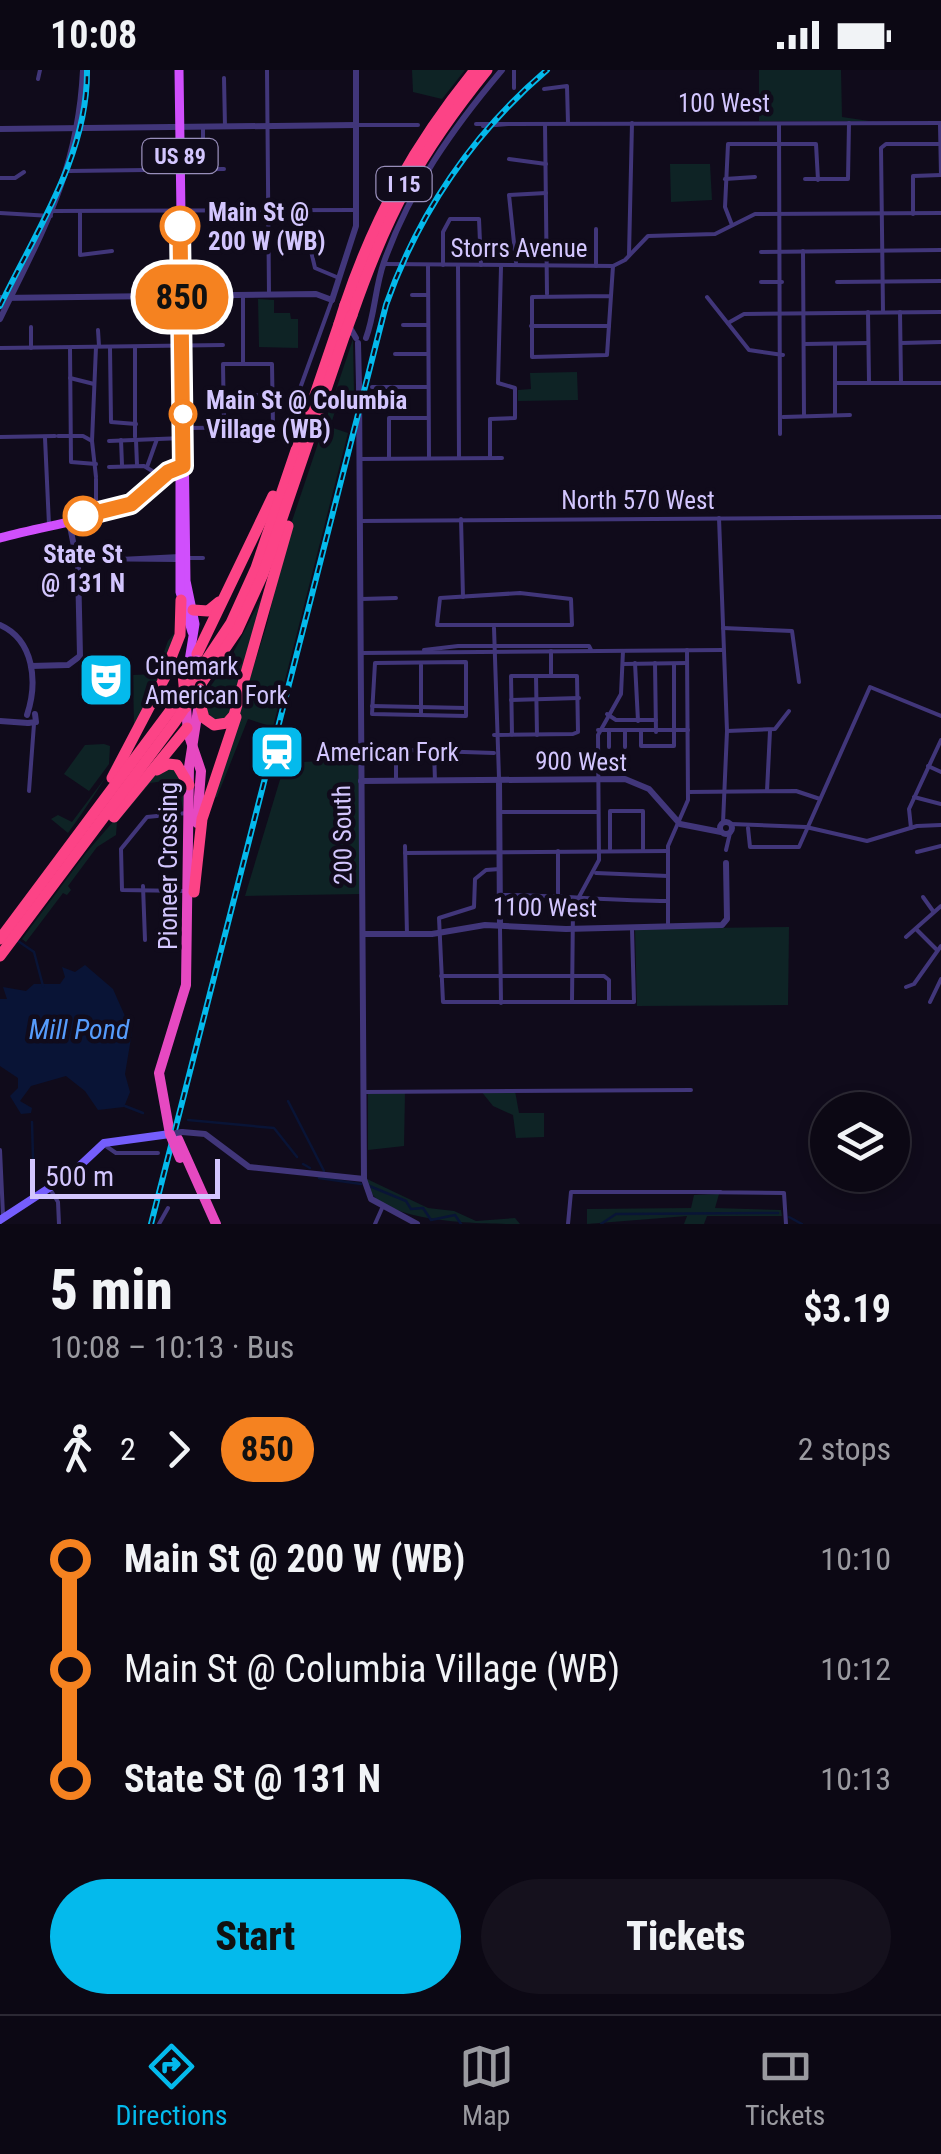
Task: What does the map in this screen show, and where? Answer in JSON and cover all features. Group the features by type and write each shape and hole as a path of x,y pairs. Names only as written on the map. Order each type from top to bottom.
{"highway":[{"name":"I 15","path":"0,956 214,667 241,623 264,574 306,450 355,335 348,310 394,183 429,128 475,70"},
{"name":"I 15","path":"348,310 408,179 487,70"},
{"name":"I 15","path":"0,939 224,634 253,577 287,470 355,335"},
{"path":"191,892 202,819 302,482 306,450"},
{"path":"193,747 189,675 287,470"},
{"path":"193,610 200,613 215,607 242,564"},
{"path":"159,690 179,638 182,600"},
{"path":"50,872 122,761 169,672 189,675"},
{"path":"192,714 223,724 232,718 242,693"},
{"path":"192,714 193,747"},
{"path":"133,794 192,714"},
{"name":"Pioneer Crossing","path":"191,892 201,773 193,747"},
{"name":"Pioneer Crossing","path":"193,747 189,785 191,985 164,1073 173,1133 213,1224"},
{"path":"85,845 168,764 181,768 189,785"}],"main road":[{"name":"US 89","path":"179,70 183,466"},
{"path":"0,538 120,505 148,493 171,466 183,466"},
{"path":"179,498 183,466"},
{"path":"183,466 182,600 194,637 189,675"},
{"path":"120,505 160,477 175,476 197,657"},
{"path":"2,1220 50,1189 103,1144 173,1133"}],"street":[{"path":"38,79 40,70"},
{"path":"0,319 69,171 79,128 84,70"},
{"path":"267,70 269,294"},
{"path":"294,405 322,335 356,229 356,70"},
{"path":"0,298 324,294 355,335 371,319 385,265 414,193 460,121 502,70"},
{"path":"514,70 514,88"},
{"path":"224,78 224,127"},
{"path":"544,89 567,86 568,124"},
{"name":"100 West","path":"460,121 941,123"},
{"path":"630,255 632,123"},
{"path":"913,214 913,176 941,175 941,123"},
{"path":"545,124 547,296"},
{"path":"779,124 783,313 780,434"},
{"path":"805,180 848,180 849,124"},
{"path":"0,128 418,125"},
{"path":"203,127 203,169"},
{"path":"732,226 726,211 726,146 816,144 818,180"},
{"path":"883,312 883,144 941,144"},
{"path":"509,159 546,164"},
{"path":"69,171 224,168"},
{"path":"0,178 24,172"},
{"path":"725,178 756,177"},
{"path":"516,265 510,195 546,193"},
{"path":"0,213 356,210"},
{"path":"80,212 82,257 112,251"},
{"name":"Storrs Avenue","path":"385,265 612,266 630,255 648,236 715,234 752,214 941,214"},
{"path":"443,265 443,232 450,219 479,219 480,265"},
{"path":"596,229 596,266"},
{"path":"761,252 941,250"},
{"path":"310,251 315,268 339,278"},
{"path":"804,252 804,416"},
{"path":"428,265 429,458"},
{"path":"458,265 460,458"},
{"path":"490,458 490,419 515,418 513,386 498,385 501,265"},
{"path":"610,296 532,297 532,357 607,355 612,266"},
{"path":"837,282 941,281"},
{"path":"761,282 782,282"},
{"path":"243,295 243,364"},
{"path":"412,295 428,295"},
{"path":"708,297 749,350 783,355"},
{"path":"868,312 869,382"},
{"path":"900,312 900,382"},
{"path":"728,323 741,314 941,312"},
{"path":"404,324 428,324"},
{"path":"531,326 609,326"},
{"path":"31,328 31,348"},
{"path":"96,512 92,442 98,330"},
{"path":"313,331 322,335"},
{"name":"200 South","path":"355,335 359,365 364,1183"},
{"path":"900,343 941,342"},
{"path":"804,344 868,343"},
{"path":"834,344 835,415"},
{"path":"0,348 223,345"},
{"path":"70,348 72,464 96,464"},
{"path":"110,348 112,424 136,424"},
{"path":"135,348 137,466"},
{"path":"394,354 428,354"},
{"path":"109,441 157,439 224,428 273,427 272,364 223,364 224,428"},
{"path":"70,378 94,384"},
{"path":"835,383 941,383"},
{"path":"372,387 428,387"},
{"path":"224,396 272,396"},
{"path":"783,417 850,415"},
{"path":"389,458 389,418 428,418"},
{"path":"0,437 70,435 92,442"},
{"path":"45,438 49,524"},
{"path":"147,466 157,439"},
{"path":"121,440 122,467"},
{"path":"359,458 502,458"},
{"path":"109,467 147,466 160,477"},
{"name":"North 570 West","path":"360,521 941,517"},
{"path":"719,518 727,730 726,847"},
{"path":"461,519 463,598"},
{"path":"31,666 76,661 80,652 77,559 69,520"},
{"path":"77,559 202,558"},
{"path":"539,593 573,602 573,623 568,628 494,628 438,628 438,599 539,593"},
{"path":"361,598 396,598"},
{"path":"0,625 22,639 31,666 29,791"},
{"path":"494,628 500,1003"},
{"path":"722,628 794,632 799,682"},
{"path":"361,653 590,646 591,650 623,651 723,650"},
{"path":"551,648 552,675"},
{"path":"668,926 668,851 687,807 687,650"},
{"path":"572,1002 572,929 577,898 596,873 599,850 598,730 621,694 623,651"},
{"path":"376,662 421,662 466,662 466,716 372,714 376,662"},
{"path":"421,662 421,715"},
{"path":"655,662 656,732"},
{"path":"635,663 638,721"},
{"path":"623,664 687,664"},
{"path":"641,732 641,746 674,746 674,664"},
{"path":"494,736 578,732 577,676 510,676 512,735"},
{"path":"536,676 537,734"},
{"path":"361,686 372,686"},
{"path":"746,828 750,846 797,848 870,688 941,716"},
{"path":"511,700 579,698"},
{"path":"372,706 466,708"},
{"path":"727,730 770,730 782,725 789,711"},
{"path":"607,714 616,720 656,720"},
{"path":"0,720 30,719"},
{"path":"598,730 688,730"},
{"path":"767,791 770,730"},
{"path":"609,732 609,747"},
{"path":"625,732 625,747"},
{"path":"912,828 908,812 941,740"},
{"path":"434,749 435,781"},
{"path":"396,781 401,752 496,752"},
{"path":"928,766 941,772"},
{"name":"900 West","path":"361,781 598,779 642,784 678,823"},
{"path":"688,792 798,791 820,799"},
{"path":"914,797 941,804"},
{"path":"610,850 610,811 643,811 643,850"},
{"path":"499,812 598,812"},
{"path":"189,814 150,816 123,843 122,890 191,892"},
{"path":"678,823 708,828 808,827 863,841 941,825"},
{"path":"917,852 941,846"},
{"path":"407,935 405,849 668,851"},
{"path":"558,851 558,895"},
{"name":"1100 West","path":"364,934 440,933 500,925 572,929 726,923 726,863"},
{"path":"500,869 486,870 474,879 474,906 440,915 443,1002 634,1002 632,926"},
{"path":"596,873 668,876"},
{"path":"143,888 144,940"},
{"path":"500,895 668,901"},
{"path":"922,897 933,912"},
{"path":"906,937 941,906"},
{"path":"906,987 914,984 939,948 916,928"},
{"path":"440,976 608,978 610,1002"},
{"path":"930,1002 941,979"},
{"path":"365,1092 691,1090"},
{"path":"173,1133 205,1134 249,1167 364,1183 368,1196 416,1224"},
{"path":"103,1144 116,1153 158,1153"},
{"path":"0,1150 2,1220"},
{"path":"50,1189 58,1202 60,1224"},
{"path":"568,1224 571,1192 784,1192 786,1224"},
{"path":"374,1224 382,1206"},
{"path":"159,1224 168,1208"}],"green space":[{"path":"412,70 465,70 442,99 413,92"},
{"path":"759,70 841,70 842,117 869,121 759,121"},
{"path":"670,164 710,164 712,200 671,202"},
{"path":"258,299 274,300 274,313 290,313 291,319 298,319 298,348 259,347"},
{"path":"353,339 354,393 339,399 330,427 348,433 273,727 248,719 217,797 212,799 267,624 287,536"},
{"path":"577,372 578,400 518,401 518,390 531,389 530,373"},
{"path":"264,593 232,716 210,723 203,697 231,657"},
{"path":"177,630 143,710 105,778 134,726 133,675 156,674 168,641"},
{"path":"85,745 110,746 109,764 89,791 64,774"},
{"path":"358,759 361,894 245,896 285,763"},
{"path":"170,766 184,778 183,810 178,779 150,783 117,822 116,835 97,847 68,886 71,890 67,895 63,893 26,942 22,939 86,853 157,771"},
{"path":"105,778 68,833 51,819 58,815 72,822"},
{"path":"789,927 788,1005 637,1006 635,929"},
{"path":"481,1091 515,1091 519,1113 544,1113 544,1137 516,1138 513,1115 493,1106"},
{"path":"405,1092 404,1146 368,1150 368,1094"},
{"path":"367,1179 428,1208 454,1211 476,1221 515,1218 520,1224 456,1222 406,1213 372,1194"},
{"path":"719,1194 715,1208 781,1210 782,1216 707,1216 704,1224 684,1224 687,1216 587,1224 587,1209 691,1208 694,1195"}],"water":[{"name":"Mill Pond","path":"85,965 113,989 132,1032 125,1074 130,1092 124,1107 98,1110 85,1091 66,1076 31,1086 20,1101 32,1108 31,1113 21,1114 10,1096 18,1088 18,1078 0,1066 0,999 7,999 3,987 26,991 34,984 60,984 65,977 62,967 75,972"}],"waterway":[{"path":"18,941 34,952 43,986"},
{"path":"288,1101 324,1171"},
{"path":"125,1106 143,1113"},
{"path":"188,1120 274,1128 297,1157"},
{"path":"32,1122 34,1193"},
{"path":"303,1164 310,1168"},
{"path":"319,1178 361,1184"},
{"path":"367,1185 406,1201 411,1209 423,1208 431,1220 455,1215 461,1224"},
{"path":"601,1224 616,1214 778,1213"},
{"path":"789,1217 802,1224"}],"railway":[{"path":"0,306 69,162 79,132 87,70"},
{"path":"151,1224 386,305 414,239 451,177 495,120 547,70"}],"bus line":[{"name":"850","path":"83,516 131,504 168,472 183,466 180,226"}],"place":[{"name":"Main St @ 200 W (WB)","path":"180,226"},
{"name":"Main St @ Columbia Village (WB)","path":"183,414"},
{"name":"State St @ 131 N","path":"83,516"},
{"name":"Cinemark American Fork","path":"106,680"},
{"name":"American Fork","path":"277,752"}]}
